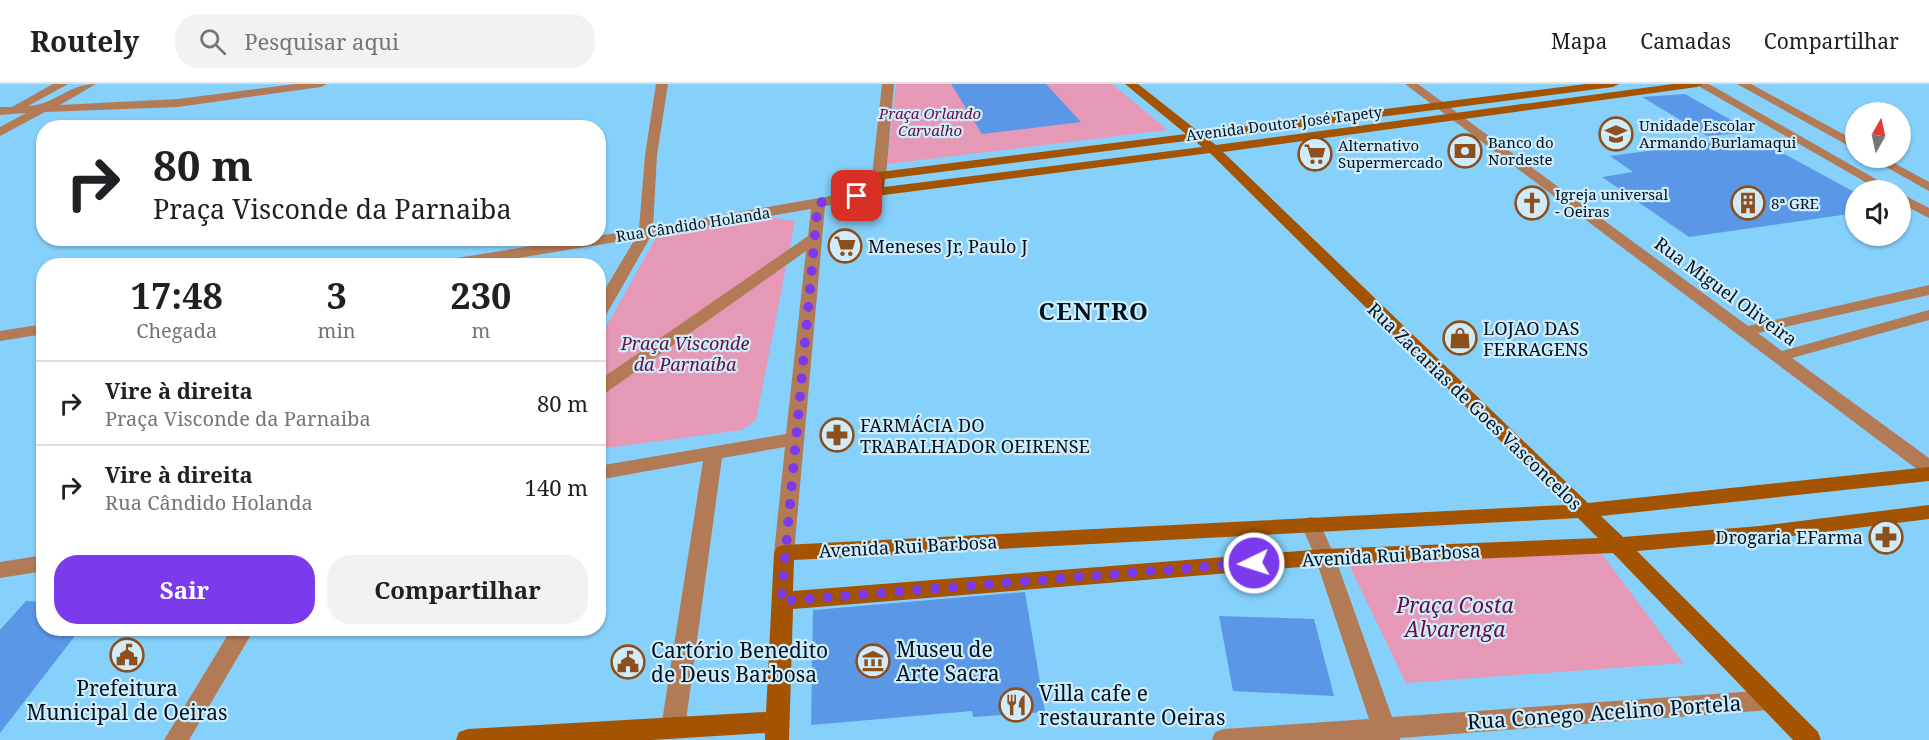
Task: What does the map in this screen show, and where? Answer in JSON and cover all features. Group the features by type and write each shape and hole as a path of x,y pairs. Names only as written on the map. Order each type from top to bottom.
{"street":[{"path":"0,117 62,84"},
{"path":"0,132 90,84"},
{"path":"31,100 321,84"},
{"path":"606,301 646,232 651,155 662,84"},
{"path":"876,192 888,84"},
{"name":"Rua Zacarias de Goes Vasconcelos","path":"1131,84 1213,149 1618,545 1809,740"},
{"name":"Rua Miguel Oliveira","path":"1411,84 1929,468"},
{"name":"Avenida Doutor José Tapety","path":"879,176 1613,84"},
{"path":"1699,84 1870,180"},
{"name":"Avenida Doutor José Tapety","path":"876,192 1458,118 1699,84"},
{"path":"1743,84 1845,140"},
{"path":"0,111 178,103 283,87"},
{"path":"1894,168 1929,187"},
{"name":"Rua Cândido Holanda","path":"606,239 876,192"},
{"path":"468,740 674,728 777,731 784,553 818,203"},
{"path":"1911,203 1929,214"},
{"path":"606,384 816,237"},
{"name":"Rua Cândido Holanda","path":"487,258 560,246"},
{"path":"1747,331 1929,290"},
{"path":"1780,356 1929,315"},
{"path":"0,336 36,330"},
{"path":"606,472 795,439"},
{"path":"674,728 713,455"},
{"name":"Avenida Rui Barbosa","path":"784,553 1583,511 1929,474"},
{"name":"Avenida Rui Barbosa","path":"781,601 1325,557 1618,545 1760,533 1929,512"},
{"path":"1311,524 1325,557 1386,734"},
{"path":"0,570 36,564"},
{"path":"176,740 239,636"},
{"name":"Rua Conego Acelino Portela","path":"1224,740 1386,734 1770,700"}],"green space":[{"name":"Praça Orlando Carvalho","path":"896,84 1112,84 1168,130 887,164"},
{"name":"Praça Visconde da Parnaíba","path":"755,215 795,221 756,420 742,430 606,448 606,327 662,227"},
{"name":"Praça Costa Alvarenga","path":"1596,546 1683,663 1406,683 1347,561"}],"building":[{"path":"951,84 1046,84 1081,122 982,134"},
{"path":"1685,94 1752,132 1707,136 1642,97"},
{"name":"8ª GRE","path":"1753,137 1845,187 1845,215 1689,237 1602,177 1633,172 1610,156"},
{"path":"1025,592 1045,712 973,717 972,711 811,725 813,610"},
{"path":"26,601 36,602 36,636 75,636 0,733 0,630"},
{"path":"1219,616 1314,619 1334,696 1233,691"}],"place":[{"name":"Unidade Escolar Armando Burlamaqui","path":"1616,134"},
{"name":"Banco do Nordeste","path":"1465,151"},
{"name":"Alternativo Supermercado","path":"1315,154"},
{"name":"Igreja universal - Oeiras","path":"1532,203"},
{"name":"8ª GRE","path":"1748,203"},
{"name":"Meneses Jr, Paulo J","path":"845,246"},
{"name":"LOJAO DAS FERRAGENS","path":"1460,338"},
{"name":"FARMÁCIA DO TRABALHADOR OEIRENSE","path":"837,435"},
{"name":"Drogaria EFarma","path":"1886,537"},
{"name":"Prefeitura Municipal de Oeiras","path":"127,655"},
{"name":"Museu de Arte Sacra","path":"873,661"},
{"name":"Cartório Benedito de Deus Barbosa","path":"628,662"},
{"name":"Villa cafe e restaurante Oeiras","path":"1016,705"}],"district":[{"name":"CENTRO","path":"1094,310"}],"route":[{"path":"857,196 818,203 781,601 1254,563"}]}
